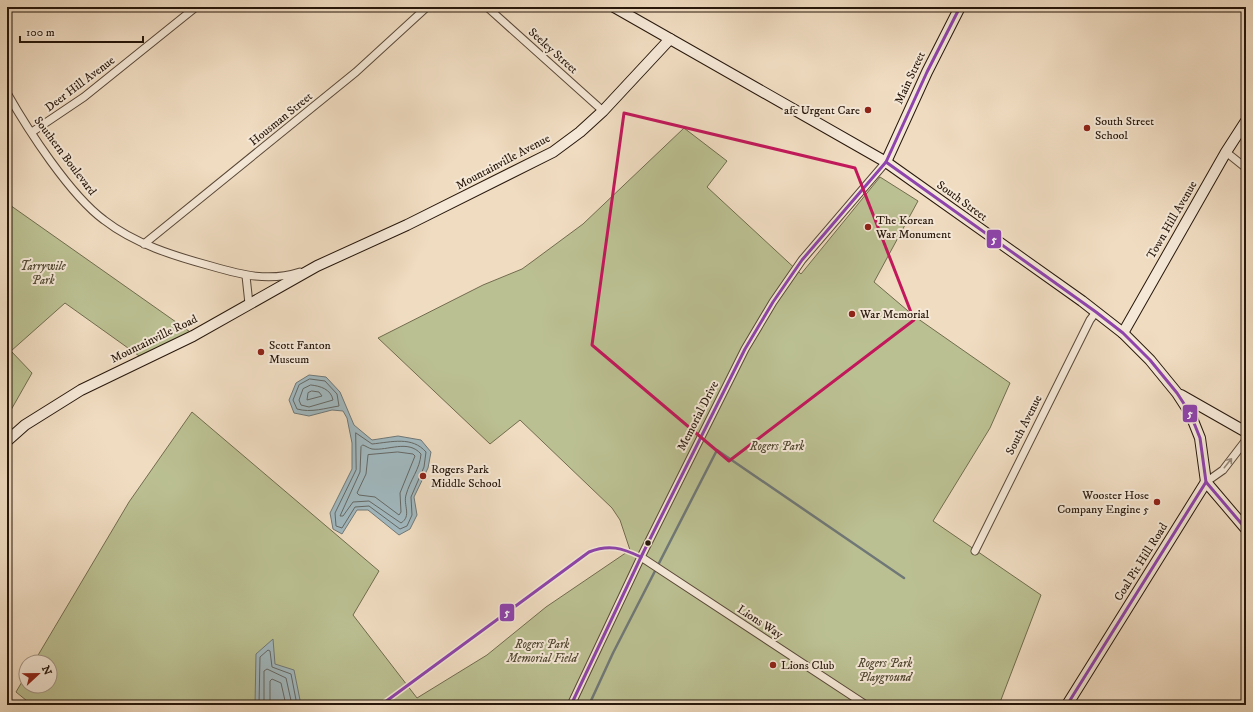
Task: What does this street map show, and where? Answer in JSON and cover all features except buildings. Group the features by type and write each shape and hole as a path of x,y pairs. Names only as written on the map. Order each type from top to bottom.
{"street":[{"name":"Deer Hill Avenue","path":"32,132 84,97 196,7"},
{"name":"Housman Street","path":"144,244 356,72 427,7"},
{"name":"Seeley Street","path":"487,7 603,111"},
{"name":"South Street","path":"614,7 886,162 1096,312 1123,333 1150,360 1177,393 1190,413 1200,438 1206,482"},
{"name":"Main Street","path":"886,162 927,72 960,7"},
{"name":"Mountainville Avenue","path":"317,266 407,225 531,164 565,143 603,111 670,39"},
{"name":"Southern Boulevard","path":"7,94 32,132 83,201 103,220 144,244 180,258 246,276 275,278 317,266"},
{"name":"Town Hill Avenue","path":"1123,333 1226,152 1246,121"},
{"path":"1226,152 1246,168"},
{"name":"Memorial Drive","path":"571,705 641,557 745,349 773,302 802,260 886,162"},
{"name":"Mountainville Road","path":"7,441 25,425 81,390 193,336 317,266"},
{"path":"246,276 249,304"},
{"name":"South Avenue","path":"974,551 1038,420 1090,320 1096,312"},
{"path":"1177,393 1246,432"},
{"name":"Coal Pit Hill Road","path":"1067,705 1206,482 1222,470 1246,440"},
{"path":"1206,482 1246,529"},
{"name":"Lions Way","path":"641,557 866,705"}],"highlighted area":[{"path":"624,113 855,168 914,320 729,461 592,345"}],"green space":[{"name":"Rogers Park","path":"684,128 727,161 707,187 801,274 880,177 918,201 874,282 914,316 1010,383 990,428 933,521 1041,595 999,705 32,705 18,694 58,694 58,654 39,654 129,502 192,412 379,571 353,615 417,698 487,655 546,607 630,550 620,520 612,508 520,420 490,444 378,338 483,285 522,269 583,224"},
{"name":"Tarrywile Park","path":"7,203 193,334 142,358 65,303 11,351 32,373 7,417"}],"water":[{"path":"309,375 326,377 340,392 354,425 372,440 398,436 421,440 431,452 428,468 414,497 417,515 410,529 399,535 368,510 357,510 342,534 333,529 330,513 352,469 352,443 347,418 343,411 332,410 309,416 294,413 289,400 296,383"},
{"path":"273,639 275,664 294,670 301,705 255,705 256,654"}],"waterway":[{"path":"589,705 613,653 717,450 904,578"}],"transit line":[{"name":"5","path":"571,705 641,557 745,349 773,302 802,260 886,162 927,72 960,7"},
{"name":"5","path":"886,162 1096,312 1123,333 1150,360 1177,393 1190,413 1200,438 1206,482 1246,529"},
{"name":"5","path":"1067,705 1206,482"},
{"name":"5","path":"381,705 589,552 603,548 615,548 628,551 641,557"}],"place":[{"name":"afc Urgent Care","path":"868,110"},
{"name":"South Street School","path":"1087,128"},
{"name":"The Korean War Monument","path":"868,227"},
{"name":"War Memorial","path":"852,314"},
{"name":"Scott Fanton Museum","path":"261,352"},
{"name":"Rogers Park Middle School","path":"423,476"},
{"name":"Wooster Hose Company Engine 5","path":"1157,502"},
{"name":"Lions Club","path":"773,665"}],"park label":[{"name":"Rogers Park Memorial Field","path":"542,651"},
{"name":"Rogers Park Playground","path":"885,670"}]}
